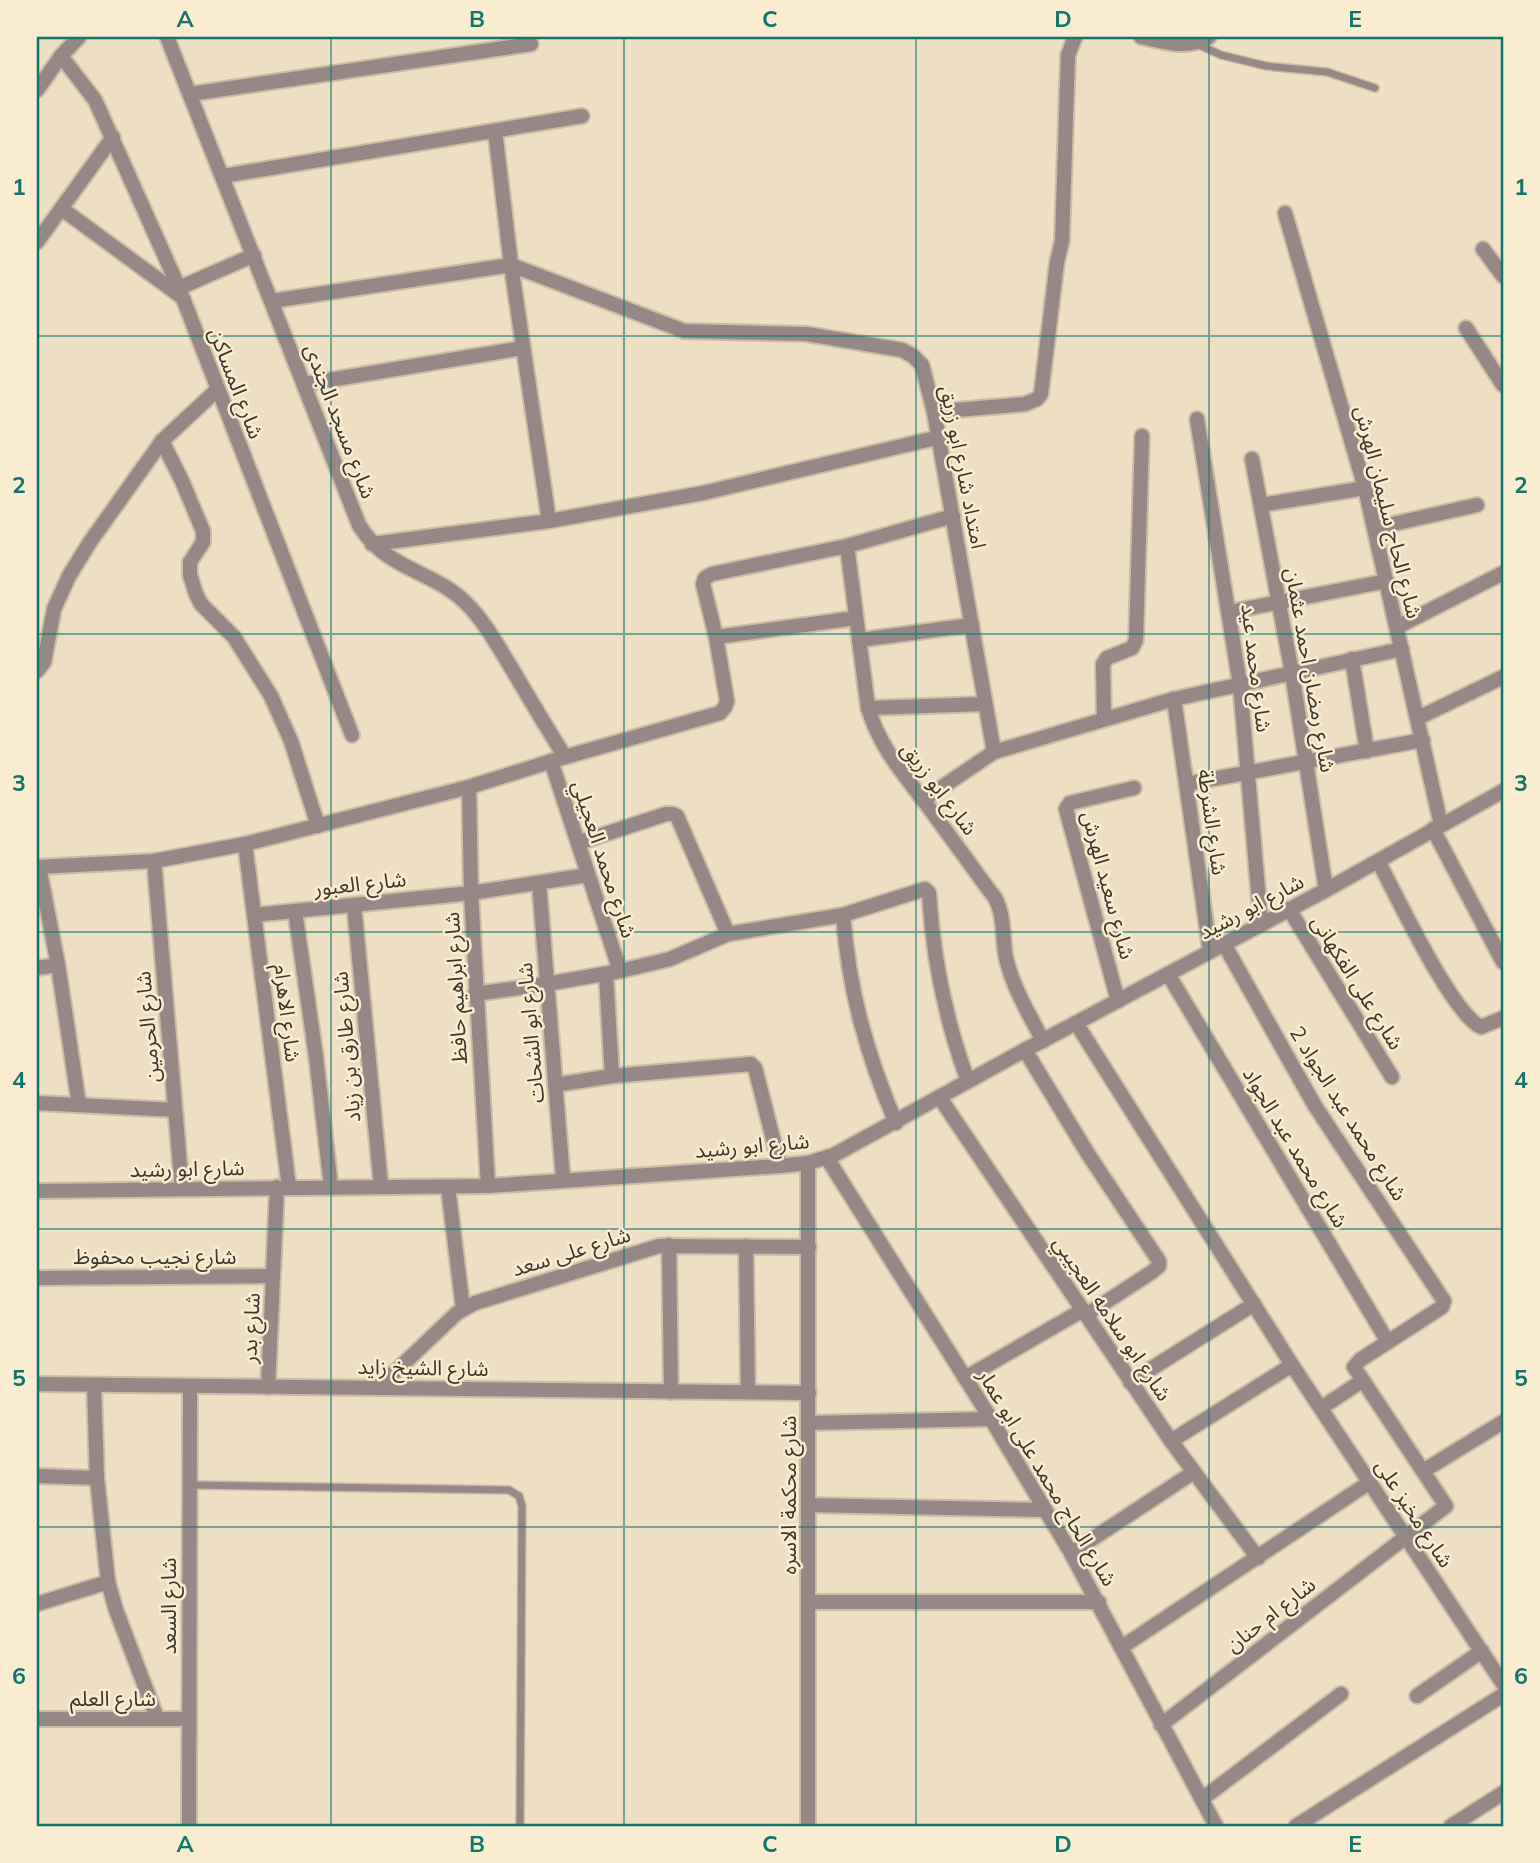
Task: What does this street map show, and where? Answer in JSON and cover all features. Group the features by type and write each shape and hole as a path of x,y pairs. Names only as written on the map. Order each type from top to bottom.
{"street":[{"path":"37,90 61,56 79,37"},
{"name":"شارع مسجد الجندى","path":"167,37 359,525 372,544 394,562 452,590 478,616 558,759"},
{"path":"934,412 1025,404 1037,399 1041,394 1062,241 1068,55 1075,37"},
{"path":"1141,37 1182,45 1202,40"},
{"path":"190,94 531,44"},
{"name":"شارع المساكن","path":"61,56 95,100 114,137 180,293 352,735"},
{"path":"223,176 582,116"},
{"path":"495,131 549,521"},
{"path":"37,242 114,137"},
{"path":"62,209 180,293 254,256"},
{"name":"شارع الحاج سليمان الهرش","path":"1285,213 1375,528 1423,740 1437,827 1503,962"},
{"path":"1483,249 1503,276"},
{"path":"272,301 512,265"},
{"name":"امتداد شارع ابو زريق","path":"512,265 684,331 807,334 902,350 914,356 922,365 940,437 994,752"},
{"path":"1466,328 1503,385"},
{"path":"305,384 523,348"},
{"path":"37,671 44,662 54,609 69,576 90,542 162,442 217,390"},
{"name":"شارع محمد عيد","path":"1197,419 1240,685 1261,924"},
{"path":"1104,719 1103,664 1107,659 1132,648 1136,640 1142,436"},
{"path":"372,544 549,521 703,493 940,437"},
{"path":"162,442 203,531 202,542 190,562 195,594 201,604 234,637 271,696 291,741 318,825"},
{"name":"شارع رمضان احمد عثمان","path":"1252,459 1292,673 1326,890"},
{"path":"1261,505 1365,488"},
{"path":"1375,528 1477,505"},
{"path":"79,1105 58,965 38,867 154,861 245,845 469,787 720,713 726,707 727,701 703,584 705,578 712,574 847,546 953,516"},
{"name":"شارع ابو زريق","path":"847,546 868,708 874,728 885,750 998,904 1004,947 1013,981 1043,1041"},
{"path":"1397,627 1503,573"},
{"path":"1229,612 1387,581"},
{"path":"716,637 856,618"},
{"path":"859,640 972,625"},
{"path":"923,800 994,752 1174,699 1402,649"},
{"path":"1352,659 1367,751"},
{"path":"1418,718 1503,677"},
{"name":"شارع الشرطة","path":"1174,699 1210,951"},
{"path":"868,708 985,704"},
{"path":"1186,784 1423,740"},
{"name":"شارع محمد العجيلي","path":"558,759 613,972 612,1076"},
{"name":"شارع ابراهيم حافظ","path":"469,787 475,993 488,1186"},
{"name":"شارع سعيد الهرش","path":"1118,1001 1066,808 1070,803 1134,788"},
{"name":"شارع ابو رشيد","path":"37,1191 488,1186 779,1166 827,1158 1326,890 1437,827 1501,797"},
{"path":"578,843 666,814 677,816 728,934"},
{"name":"شارع الاهرام","path":"245,845 283,1187"},
{"path":"1378,860 1447,989 1465,1012 1480,1027 1503,1018"},
{"name":"شارع الحرمين","path":"154,861 182,1189"},
{"name":"شارع العبور","path":"254,915 471,893 589,875"},
{"name":"شارع ابو الشحات","path":"539,883 563,1180"},
{"path":"475,993 613,972 670,959 728,934 843,915 922,889 928,890 933,944 944,1008 968,1081"},
{"name":"شارع طارق بن زياد","path":"354,905 381,1186"},
{"name":"شارع على الفكهانى","path":"1289,909 1392,1077"},
{"path":"295,911 331,1187"},
{"path":"843,915 847,958 862,1032 896,1123"},
{"name":"شارع محمد عبد الجواد 2","path":"1224,944 1315,1106 1444,1301 1441,1307 1388,1342"},
{"path":"37,968 58,965"},
{"name":"شارع محمد عبد الجواد","path":"1168,974 1388,1342"},
{"name":"شارع مخبز على","path":"1076,1023 1292,1365 1503,1684"},
{"path":"965,1378 1153,1272 1159,1265 1159,1261 1088,1154 1025,1050"},
{"path":"555,1085 612,1076 749,1063 755,1068 779,1166"},
{"name":"شارع ابو سلامه العجيبي","path":"940,1098 1129,1382 1258,1558"},
{"path":"37,1102 175,1110"},
{"name":"شارع الحاج محمد على ابو عمار","path":"827,1158 991,1419 1071,1553 1216,1826"},
{"name":"شارع محكمة الاسره","path":"808,1163 808,1826"},
{"path":"448,1186 463,1309"},
{"name":"شارع بدر","path":"268,1387 273,1276 283,1187"},
{"path":"669,1245 671,1392"},
{"name":"شارع على سعد","path":"379,1387 463,1309 648,1249 669,1245 809,1247"},
{"path":"746,1246 748,1392"},
{"name":"شارع نجيب محفوظ","path":"37,1278 273,1276"},
{"path":"1129,1382 1254,1304"},
{"path":"1388,1342 1356,1364 1355,1371 1423,1471 1500,1429"},
{"path":"1171,1441 1292,1365"},
{"path":"1321,1408 1362,1381"},
{"name":"شارع الشيخ زايد","path":"37,1384 809,1393"},
{"name":"شارع السعد","path":"93,1385 97,1478 108,1582 157,1718"},
{"name":"شارع السعد","path":"189,1826 190,1386"},
{"path":"808,1423 991,1419"},
{"name":"شارع ام حنان","path":"1161,1725 1446,1506 1423,1471"},
{"path":"1071,1553 1194,1472"},
{"path":"37,1476 97,1478"},
{"path":"1122,1647 1370,1482"},
{"path":"808,1505 1045,1510"},
{"path":"37,1604 108,1582"},
{"path":"808,1602 1098,1602"},
{"path":"1417,1696 1482,1651"},
{"path":"1202,1799 1341,1694"},
{"path":"1296,1826 1503,1695"},
{"name":"شارع العلم","path":"37,1719 189,1718"},
{"path":"1451,1826 1503,1793"}],"lane":[{"path":"1202,40 1232,58 1266,66 1327,72 1375,88"},
{"path":"190,1485 509,1490 519,1496 522,1506 520,1826"}]}
